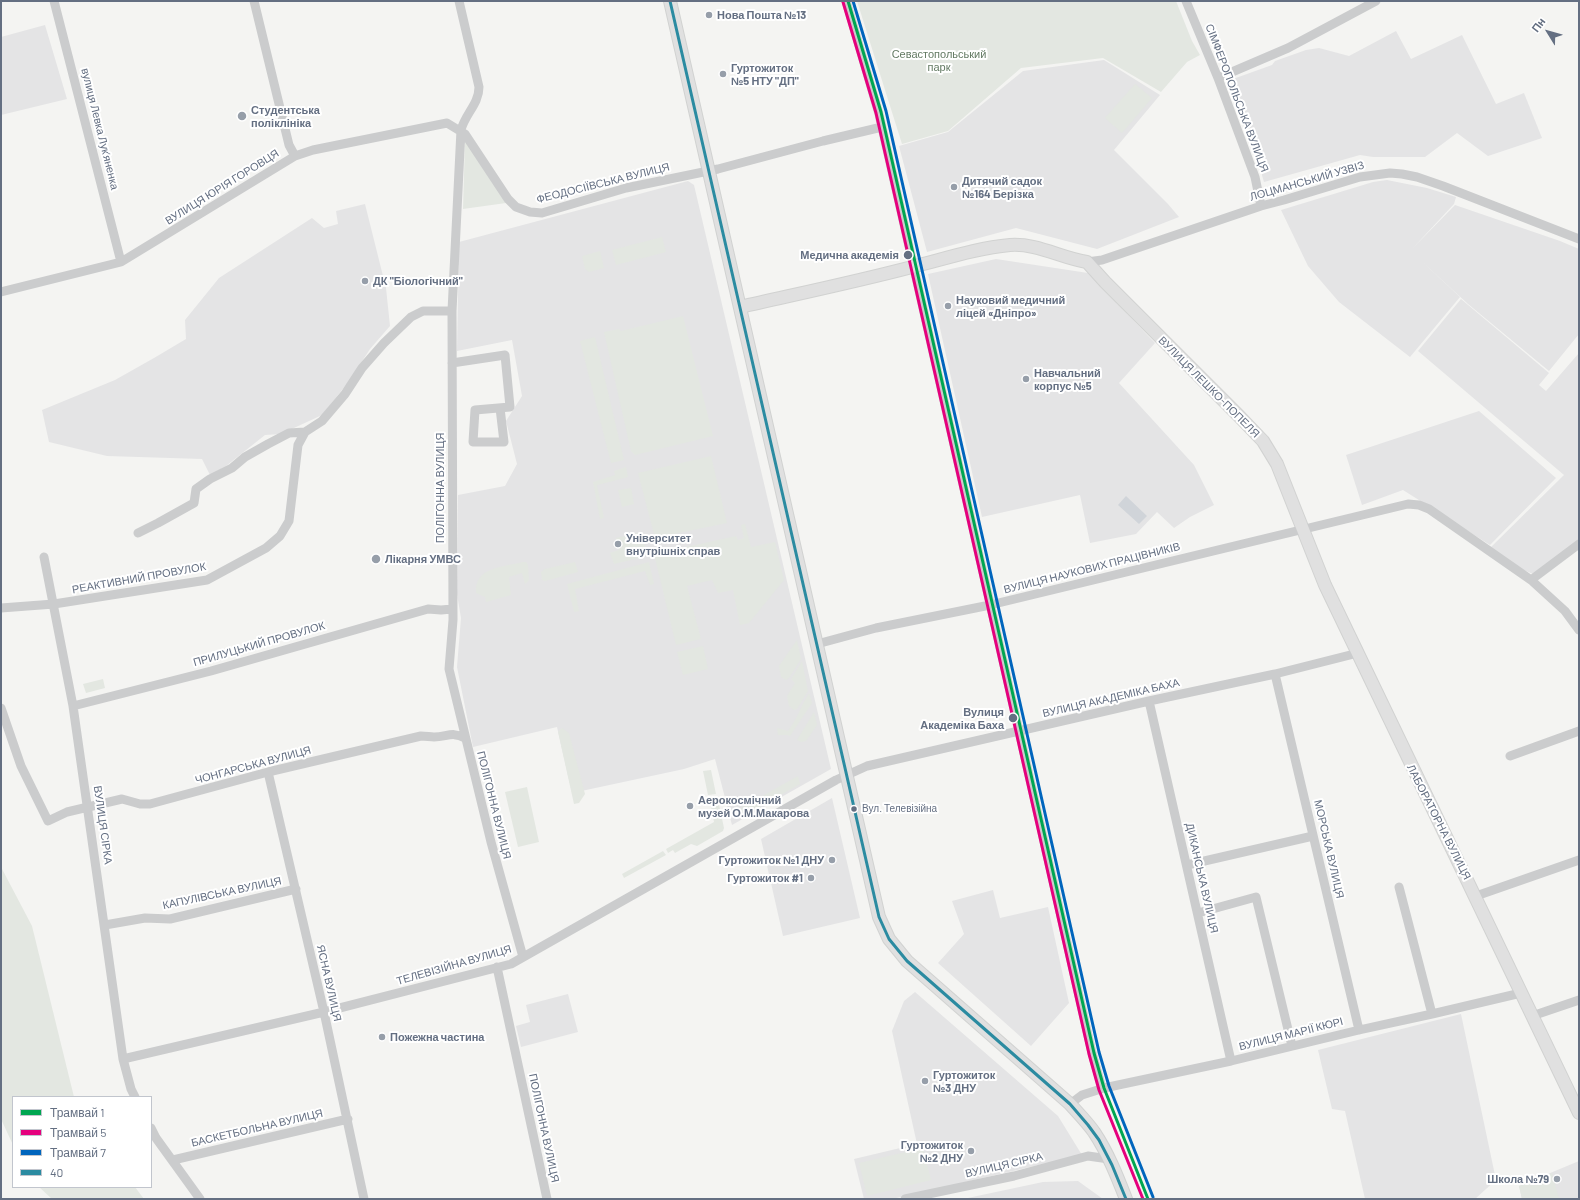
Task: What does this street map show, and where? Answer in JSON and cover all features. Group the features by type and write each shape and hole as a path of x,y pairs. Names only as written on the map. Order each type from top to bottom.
{"main road":[{"path":"670,1 879,917 884,930 907,961 1070,1104 1094,1132 1109,1159 1126,1199"},
{"path":"740,307 1010,245 1041,249 1077,261 1087,262"},
{"name":"ВУЛИЦЯ ЛЕШКО-ПОПЕЛЯ","path":"1087,262 1104,282 1263,441 1277,464 1303,530"},
{"name":"ЛАБОРАТОРНА ВУЛИЦЯ","path":"1303,530 1325,585 1409,763 1476,896 1579,1113"}],"street":[{"name":"вулиця Левка Лукʼяненка","path":"54,1 121,262"},
{"path":"254,1 289,146 295,156"},
{"name":"ПОЛІГОННА ВУЛИЦЯ","path":"459,1 479,87 479,95 463,121 461,130 452,310 452,609 449,669 491,842 523,957"},
{"path":"846,1 872,84 1090,1045 1102,1088"},
{"name":"СІМФЕРОПОЛЬСЬКА ВУЛИЦЯ","path":"1186,1 1218,78 1255,178 1261,206"},
{"path":"1218,78 1288,48 1376,1"},
{"name":"ВУЛИЦЯ ЮРІЯ ГОРОВЦЯ","path":"1,292 121,262 295,156 312,150 448,123 461,130"},
{"name":"ФЕОДОСІЇВСЬКА ВУЛИЦЯ","path":"461,130 472,142 508,199 516,207 530,212 542,213 626,188 708,171 882,127"},
{"name":"ЛОЦМАНСЬКИЙ УЗВІЗ","path":"1087,262 1102,260 1261,206 1360,177 1390,173 1417,177 1443,186 1579,239"},
{"path":"138,533 194,502 196,489 210,479 232,468 244,457 289,433 304,432 322,421 345,394 362,368 384,343 411,317 423,311 452,310"},
{"path":"452,363 505,355 510,407 475,410 473,442 504,442 500,408"},
{"name":"РЕАКТИВНИЙ ПРОВУЛОК","path":"1,608 54,604 207,580 266,548 280,536 289,522 298,445 304,432"},
{"path":"1303,530 1408,504 1419,505 1428,509 1531,580 1565,611 1579,630"},
{"name":"ВУЛИЦЯ НАУКОВИХ ПРАЦІВНИКІВ","path":"817,644 876,628 990,605 1303,530"},
{"path":"1531,580 1579,544"},
{"name":"ВУЛИЦЯ СІРКА","path":"44,556 73,706 106,925 123,1059 131,1089 134,1096"},
{"name":"ПРИЛУЦЬКИЙ ПРОВУЛОК","path":"73,706 211,671 428,609 452,609"},
{"name":"ВУЛИЦЯ АКАДЕМІКА БАХА","path":"847,774 867,766 1149,701 1275,674 1358,653"},
{"name":"МОРСЬКА ВУЛИЦЯ","path":"1275,674 1358,1030"},
{"name":"ДИКАНСЬКА ВУЛИЦЯ","path":"1149,701 1231,1061"},
{"name":"ЧОНГАРСЬКА ВУЛИЦЯ","path":"1,708 21,766 48,821 67,812 122,799 140,804 150,804 268,772 421,736 435,737 447,734 459,735 465,738"},
{"path":"1510,756 1579,731"},
{"name":"ЯСНА ВУЛИЦЯ","path":"268,772 324,1012 364,1199"},
{"name":"ТЕЛЕВІЗІЙНА ВУЛИЦЯ","path":"123,1059 324,1012 511,964 847,774"},
{"path":"1187,866 1314,836"},
{"path":"1476,896 1579,860"},
{"path":"1400,887 1432,1014"},
{"name":"КАПУЛІВСЬКА ВУЛИЦЯ","path":"106,925 146,918 170,919 296,889"},
{"path":"1198,913 1256,897 1292,1046"},
{"name":"ПОЛІГОННА ВУЛИЦЯ","path":"497,968 547,1199"},
{"name":"ВУЛИЦЯ МАРІЇ КЮРІ","path":"1070,1104 1082,1095 1102,1088 1231,1061 1521,993"},
{"path":"1532,1016 1579,1000"},
{"name":"БАСКЕТБОЛЬНА ВУЛИЦЯ","path":"173,1160 348,1119"},
{"path":"152,1130 156,1138 200,1199"},
{"name":"ВУЛИЦЯ СІРКА","path":"905,1199 1014,1176 1088,1156 1109,1159"}],"shaded area":[{"path":"45,25 67,99 1,115 1,37"},
{"path":"1396,31 1411,59 1462,35 1496,104 1524,93 1542,138 1488,156 1457,133 1425,157 1373,157 1360,155 1264,182 1233,79 1272,65 1275,61 1306,50 1319,48 1349,56"},
{"path":"1104,60 1160,95 1114,150 1179,217 1097,249 1016,228 927,252 899,146 948,132 1023,71"},
{"path":"1387,180 1427,188 1456,197 1454,204 1412,249 1455,205 1579,249 1579,334 1549,371 1468,304 1417,257 1460,297 1410,357 1339,302 1308,266 1281,210 1373,182"},
{"name":"Університет внутрішніх справ","path":"688,181 694,185 831,769 732,825 715,759 684,769 572,793 557,727 473,747 457,667 461,618 457,594 458,495 505,486 517,464 506,421 522,396 512,340 457,351 459,242"},
{"path":"365,204 386,288 390,326 370,349 350,380 322,415 281,434 265,435 226,466 210,475 202,459 107,456 49,442 42,410 115,380 186,339 185,320 219,278 312,218 324,228 338,224 336,211"},
{"path":"996,259 1088,273 1155,343 1119,383 1194,465 1214,505 1190,517 1174,528 1157,512 1136,534 1090,543 1080,495 982,517 928,274"},
{"path":"1461,299 1549,373 1539,385 1546,391 1579,353 1579,540 1533,574 1510,564 1490,548 1564,475 1418,351"},
{"path":"1479,411 1556,478 1490,545 1403,490 1362,505 1346,455"},
{"path":"1126,496 1147,516 1139,524 1118,505"},
{"name":"Гуртожиток #1","path":"832,798 860,918 783,936 761,839"},
{"path":"993,890 1000,918 1048,907 1069,1003 1031,1046 938,963 964,934 952,901"},
{"path":"915,992 1058,1116 1082,1155 892,1199 864,1199 854,1159 917,1144 892,1031 904,1001"},
{"path":"568,994 578,1032 521,1047 516,1026 530,1022 526,1005"},
{"path":"1461,1014 1496,1180 1475,1199 1365,1199 1345,1111 1332,1109 1318,1050"},
{"name":"Школа №79","path":"1579,1161 1579,1199 1522,1199 1519,1186"},
{"path":"1078,1181 1103,1199 963,1199 1043,1182"}],"green space":[{"name":"Севастопольський парк","path":"857,1 1176,1 1192,41 1200,55 1187,62 1161,92 1103,58 1021,68 948,131 902,144"},
{"path":"1135,84 1152,98 1122,133 1105,118"},
{"path":"465,141 506,203 463,209"},
{"path":"662,237 666,252 616,265 612,250"},
{"path":"600,251 604,268 589,272 585,269 582,256"},
{"path":"683,316 713,436 635,455 631,451 604,332 619,329 621,331"},
{"path":"595,337 624,460 611,463 580,341"},
{"path":"711,456 727,523 655,538 638,473"},
{"path":"626,467 628,477 597,485 604,518 600,519 593,482 615,475 614,471"},
{"path":"631,488 634,504 622,507 618,490"},
{"path":"745,524 751,547 775,542 784,580 749,623 740,625 733,590 718,593 712,580 687,586 701,639 676,645 655,558 656,555 659,553 736,536 738,540 744,538 741,525"},
{"path":"641,532 646,549 646,555 614,564 610,553 619,550 616,538"},
{"path":"526,562 528,565 529,580 525,584 522,573 509,577 511,595 486,602 485,597 476,593 477,584 485,573 499,567"},
{"path":"575,562 578,572 545,581 542,580 541,572 545,569"},
{"path":"649,562 654,584 650,585 645,571 575,589 579,611 574,612 567,584"},
{"path":"797,640 801,659 789,678 786,680 781,677 779,666"},
{"path":"703,646 708,669 683,675 677,652"},
{"path":"802,661 808,691 797,709 794,710 789,706 787,696 795,683 791,679"},
{"path":"103,679 105,688 86,693 83,684"},
{"path":"809,693 812,703 790,736 778,735 777,728 788,731"},
{"path":"814,712 817,725 806,741 801,742 797,740"},
{"path":"562,728 569,733 585,794 579,803 574,804 558,732"},
{"path":"711,770 716,794 708,795 703,771"},
{"path":"798,776 800,784 747,814 741,812 739,809"},
{"path":"527,787 539,842 518,847 505,792"},
{"path":"718,800 724,828 723,831 697,846 691,844 675,853 673,850 668,853 666,849 714,822 710,802"},
{"path":"663,851 666,855 624,878 622,874"},
{"path":"1,867 32,926 74,1096 12,1096 12,1143 1,1119"},
{"path":"923,1148 931,1180 867,1196 859,1163"},
{"path":"1552,1173 1559,1199 1522,1199 1519,1186"},
{"path":"40,1188 136,1188 144,1199 52,1199"}],"tram line":[{"name":"1","path":"848,1 881,112 1094,1053 1104,1088 1148,1199"},
{"name":"7","path":"853,1 886,111 1099,1052 1109,1086 1153,1197"},
{"name":"5","path":"843,2 876,113 1089,1054 1099,1090 1143,1199"}],"transit line":[{"name":"40","path":"670,1 879,917 889,939 907,961 1070,1104 1099,1140 1112,1165 1126,1199"}],"place":[{"name":"Нова Пошта №13","path":"709,15"},
{"name":"Гуртожиток №5 НТУ \"ДП\"","path":"723,74"},
{"name":"Студентська поліклініка","path":"242,116"},
{"name":"Дитячий садок №164 Берізка","path":"954,187"},
{"name":"Медична академія","path":"908,255"},
{"name":"ДК \"Біологічний\"","path":"365,281"},
{"name":"Науковий медичний ліцей «Дніпро»","path":"948,306"},
{"name":"Навчальний корпус №5","path":"1026,379"},
{"name":"Університет внутрішніх справ","path":"618,544"},
{"name":"Лікарня УМВС","path":"376,559"},
{"name":"Вулиця Академіка Баха","path":"1013,718"},
{"name":"Аерокосмічний музей О.М.Макарова","path":"690,806"},
{"name":"Вул. Телевізійна","path":"854,809"},
{"name":"Гуртожиток №1 ДНУ","path":"832,860"},
{"name":"Гуртожиток #1","path":"811,878"},
{"name":"Пожежна частина","path":"382,1037"},
{"name":"Гуртожиток №3 ДНУ","path":"925,1081"},
{"name":"Гуртожиток №2 ДНУ","path":"971,1151"},
{"name":"Школа №79","path":"1557,1179"}]}
